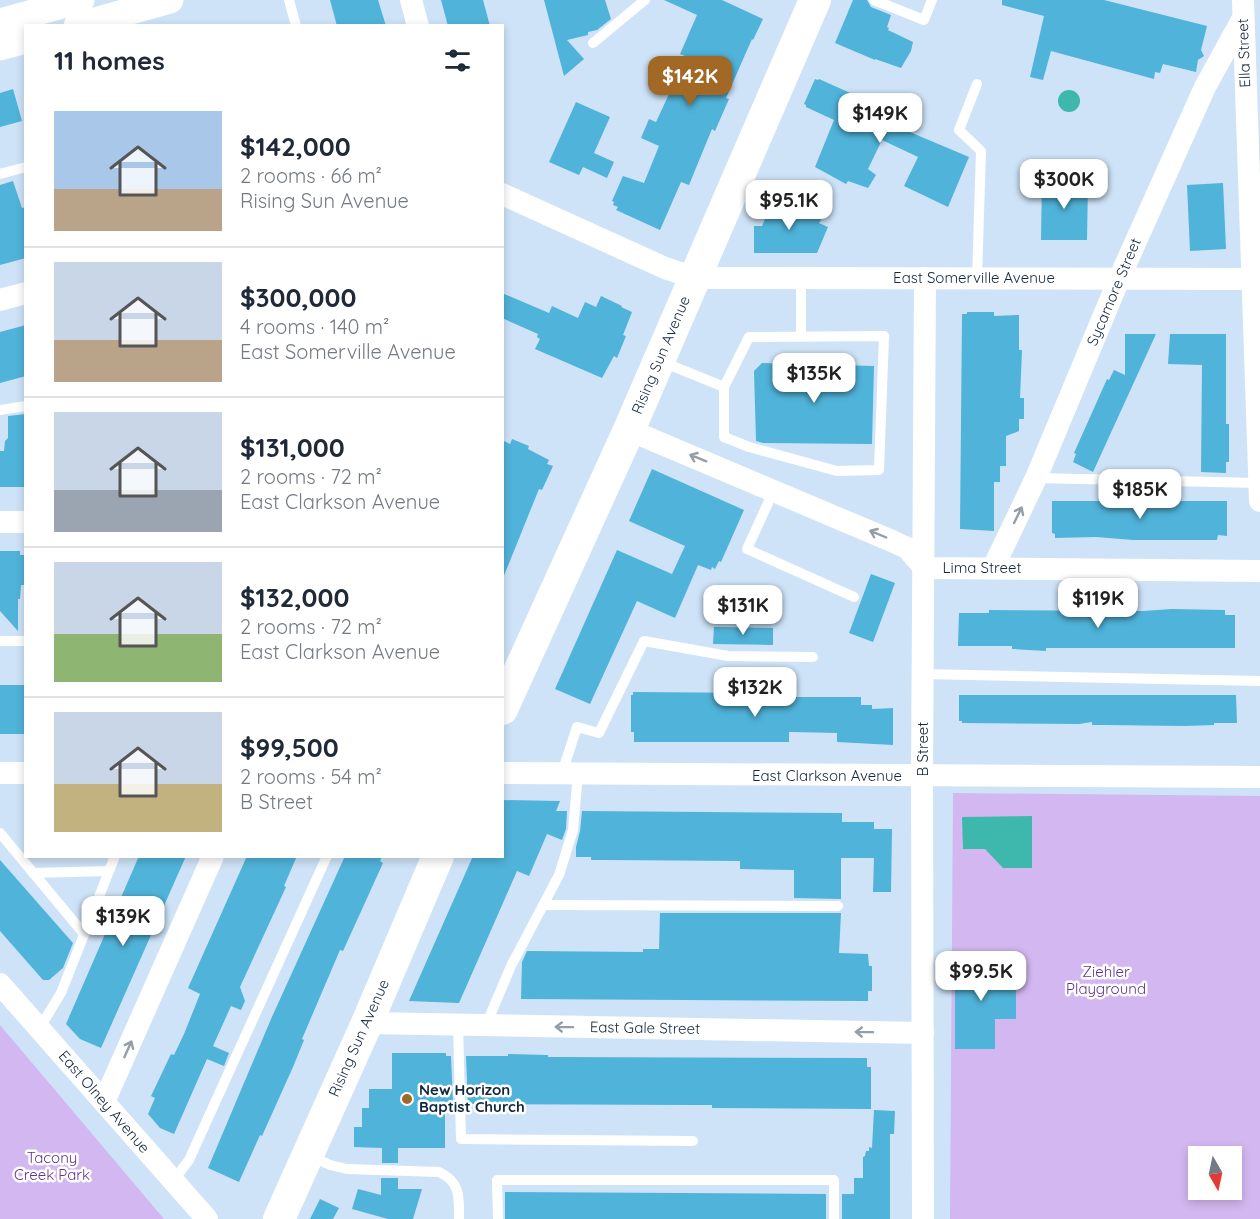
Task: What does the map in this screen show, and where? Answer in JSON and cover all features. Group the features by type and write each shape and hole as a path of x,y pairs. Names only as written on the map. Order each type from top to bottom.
{"main road":[{"name":"Rising Sun Avenue","path":"504,704 629,430 813,1"},
{"name":"Rising Sun Avenue","path":"279,1219 367,1023 437,858"}],"street":[{"path":"0,22 81,0"},
{"path":"84,24 170,0"},
{"path":"411,0 417,24"},
{"name":"Sycamore Street","path":"993,568 1036,478 1119,279 1205,87 1243,9"},
{"name":"Ella Street","path":"1243,9 1252,279 1257,348 1260,501"},
{"path":"0,47 24,41"},
{"name":"East Somerville Avenue","path":"504,195 665,268 695,278 1252,279"},
{"name":"B Street","path":"923,1219 922,776 925,278"},
{"path":"0,300 24,294"},
{"name":"Lima Street","path":"629,430 902,545 924,568 1260,571"},
{"path":"0,522 24,522"},
{"path":"0,773 24,773"},
{"name":"East Clarkson Avenue","path":"504,773 1260,777"},
{"path":"104,1102 212,858"},
{"name":"East Olney Avenue","path":"0,984 207,1219"},
{"name":"East Gale Street","path":"367,1023 923,1033"}],"lane":[{"path":"289,0 295,24"},
{"path":"593,43 645,0"},
{"path":"874,0 924,20 932,0"},
{"path":"977,84 959,130 981,151 977,278"},
{"path":"0,174 24,168"},
{"path":"801,278 801,336"},
{"path":"801,336 884,336 879,470 837,471 749,447 724,436 724,387 749,337 801,336"},
{"path":"658,361 724,387"},
{"path":"0,410 24,406"},
{"path":"1036,478 1259,483"},
{"path":"774,490 747,549 854,597"},
{"path":"0,641 24,641"},
{"path":"486,1025 511,966 558,875 573,830 570,773 577,727 599,734 644,641 728,656 813,657"},
{"path":"923,674 1260,681"},
{"path":"0,833 84,934"},
{"path":"39,1029 61,993 114,858"},
{"path":"173,1181 189,1160 326,858"},
{"path":"33,873 109,871"},
{"path":"544,905 838,906"},
{"path":"458,1025 461,1139 693,1142"},
{"path":"308,1154 330,1165 347,1169 439,1172 450,1177 456,1186 459,1198 459,1219"},
{"path":"498,1219 497,1180 834,1180 834,1219"}],"green space":[{"name":"Ziehler Playground","path":"953,793 1260,796 1260,1219 950,1219"},
{"name":"Tacony Creek Park","path":"0,1025 164,1219 0,1219"}],"shaded area":[{"path":"1069,90 1077,93 1080,101 1077,109 1069,112 1061,109 1058,101 1061,93"},
{"path":"1032,816 1032,868 1003,868 985,849 963,849 962,817"}],"building":[{"path":"330,0 378,0 385,24 336,24"},
{"path":"441,0 483,0 489,24 447,24"},
{"path":"544,0 605,0 611,19 597,30 588,32 588,35 567,40 584,59 564,76"},
{"path":"664,0 722,0 763,19 752,39 726,98 729,99 715,131 712,129 689,185 681,182 660,230 616,210 618,207 613,205 612,201 623,176 644,183 659,146 641,138 649,119 656,122 670,92 685,56 680,54 697,15"},
{"path":"853,0 867,0 871,7 891,15 888,30 913,42 911,51 901,68 835,43"},
{"path":"1002,0 1104,0 1207,26 1201,50 1204,56 1198,60 1196,72 1163,64 1160,73 1155,72 1154,79 1051,51 1043,80 1030,77 1044,16 1002,5"},
{"path":"815,79 884,108 886,103 905,111 898,127 969,157 948,207 904,186 918,157 882,140 868,169 876,175 868,188 848,181 846,184 815,167 834,120 804,104"},
{"path":"13,89 22,121 0,127 0,93"},
{"path":"576,102 610,117 594,153 614,162 607,178 583,167 579,175 549,162"},
{"path":"1042,174 1057,174 1057,181 1088,183 1087,240 1041,240"},
{"path":"13,181 22,208 24,208 24,259 0,265 0,185"},
{"path":"1223,183 1226,249 1190,251 1187,185"},
{"path":"775,197 822,218 819,223 828,227 817,253 754,253 754,226 762,226"},
{"path":"504,294 549,313 552,306 578,318 585,302 596,307 601,296 632,312 617,358 614,356 602,378 535,349 540,339 537,337 538,334 504,319"},
{"path":"967,312 994,312 994,316 1019,315 1019,350 1022,350 1020,398 1024,398 1024,419 1019,419 1019,431 1006,436 1006,466 1000,466 1000,482 994,482 994,531 960,529 962,314 967,314"},
{"path":"24,326 24,377 0,383 0,332"},
{"path":"1125,334 1156,334 1093,472 1073,462 1076,454 1074,453 1107,379 1109,380 1114,370 1125,375"},
{"path":"1170,334 1226,334 1226,424 1229,424 1229,462 1226,462 1226,473 1201,472 1202,365 1168,364"},
{"path":"762,363 874,366 872,444 763,443 756,441 754,371"},
{"path":"24,414 24,487 0,487 0,451 4,451 5,441 8,438 8,416"},
{"path":"512,439 529,446 528,449 549,460 547,464 553,466 542,490 539,489 504,576 504,441 510,444"},
{"path":"652,469 744,510 721,562 719,561 715,569 712,567 711,570 698,565 675,618 637,601 590,704 555,689 617,550 672,574 685,546 629,521"},
{"path":"1052,501 1227,501 1227,536 1218,535 1217,540 1055,538 1055,534 1052,533"},
{"path":"0,551 20,551 20,555 24,555 24,585 21,585 20,599 18,599 18,631 0,611"},
{"path":"871,574 895,583 873,642 849,633"},
{"path":"989,610 1143,611 1225,610 1225,615 1235,615 1235,648 1046,648 1046,651 1012,649 1012,646 958,646 959,613 989,613"},
{"path":"714,627 773,628 773,645 713,644"},
{"path":"0,685 24,685 24,734 0,734"},
{"path":"633,692 789,693 789,697 861,697 861,705 872,705 872,709 893,708 893,745 837,742 837,733 792,732 789,732 789,742 634,742 634,732 631,732 631,695"},
{"path":"959,695 1236,695 1237,723 1185,726 1092,725 1092,722 1079,724 962,723 959,721"},
{"path":"504,800 560,801 556,811 567,811 566,829 562,840 547,834 529,876 517,871 459,1003 409,1001 472,858 504,858"},
{"path":"582,811 842,813 842,822 874,822 874,829 892,829 891,892 873,892 874,858 841,858 841,899 794,898 794,870 740,869 740,861 591,860 591,857 576,857"},
{"path":"138,858 185,858 101,1048 80,1039 66,1024"},
{"path":"246,858 296,858 284,886 286,887 240,987 245,1001 241,1010 231,1006 213,1046 229,1053 224,1066 207,1059 174,1134 160,1128 148,1114 155,1098 151,1096 171,1054 174,1055 200,994 188,988"},
{"path":"344,858 381,858 380,861 383,863 343,951 340,950 302,1039 304,1040 293,1067 239,1182 208,1168 271,1019"},
{"path":"0,860 73,943 63,968 49,980 43,980 0,931"},
{"path":"660,913 841,913 839,953 868,954 869,966 872,966 872,991 868,991 868,1001 521,999 522,962 527,951 643,952 643,949 659,949"},
{"path":"955,956 996,956 995,980 1016,979 1016,1019 995,1019 995,1049 955,1049"},
{"name":"New Horizon Baptist Church","path":"392,1053 446,1053 446,1056 451,1056 453,1103 445,1103 445,1148 398,1148 398,1163 382,1163 382,1148 354,1147 354,1127 362,1127 362,1108 369,1108 369,1089 392,1089"},
{"path":"508,1054 548,1055 548,1057 867,1058 867,1067 871,1067 871,1109 712,1108 712,1105 468,1104 466,1056 508,1056"},
{"path":"874,1110 895,1111 894,1134 890,1134 890,1219 842,1219 842,1194 854,1194 854,1178 863,1178 863,1157 866,1151 869,1151 869,1147 872,1148"},
{"path":"381,1178 398,1178 398,1189 422,1189 413,1219 388,1219 352,1209 358,1189 381,1195"},
{"path":"505,1192 826,1194 826,1219 505,1219"},
{"path":"320,1199 339,1208 333,1219 310,1219"}],"place":[{"name":"New Horizon Baptist Church","path":"407,1099"}]}
